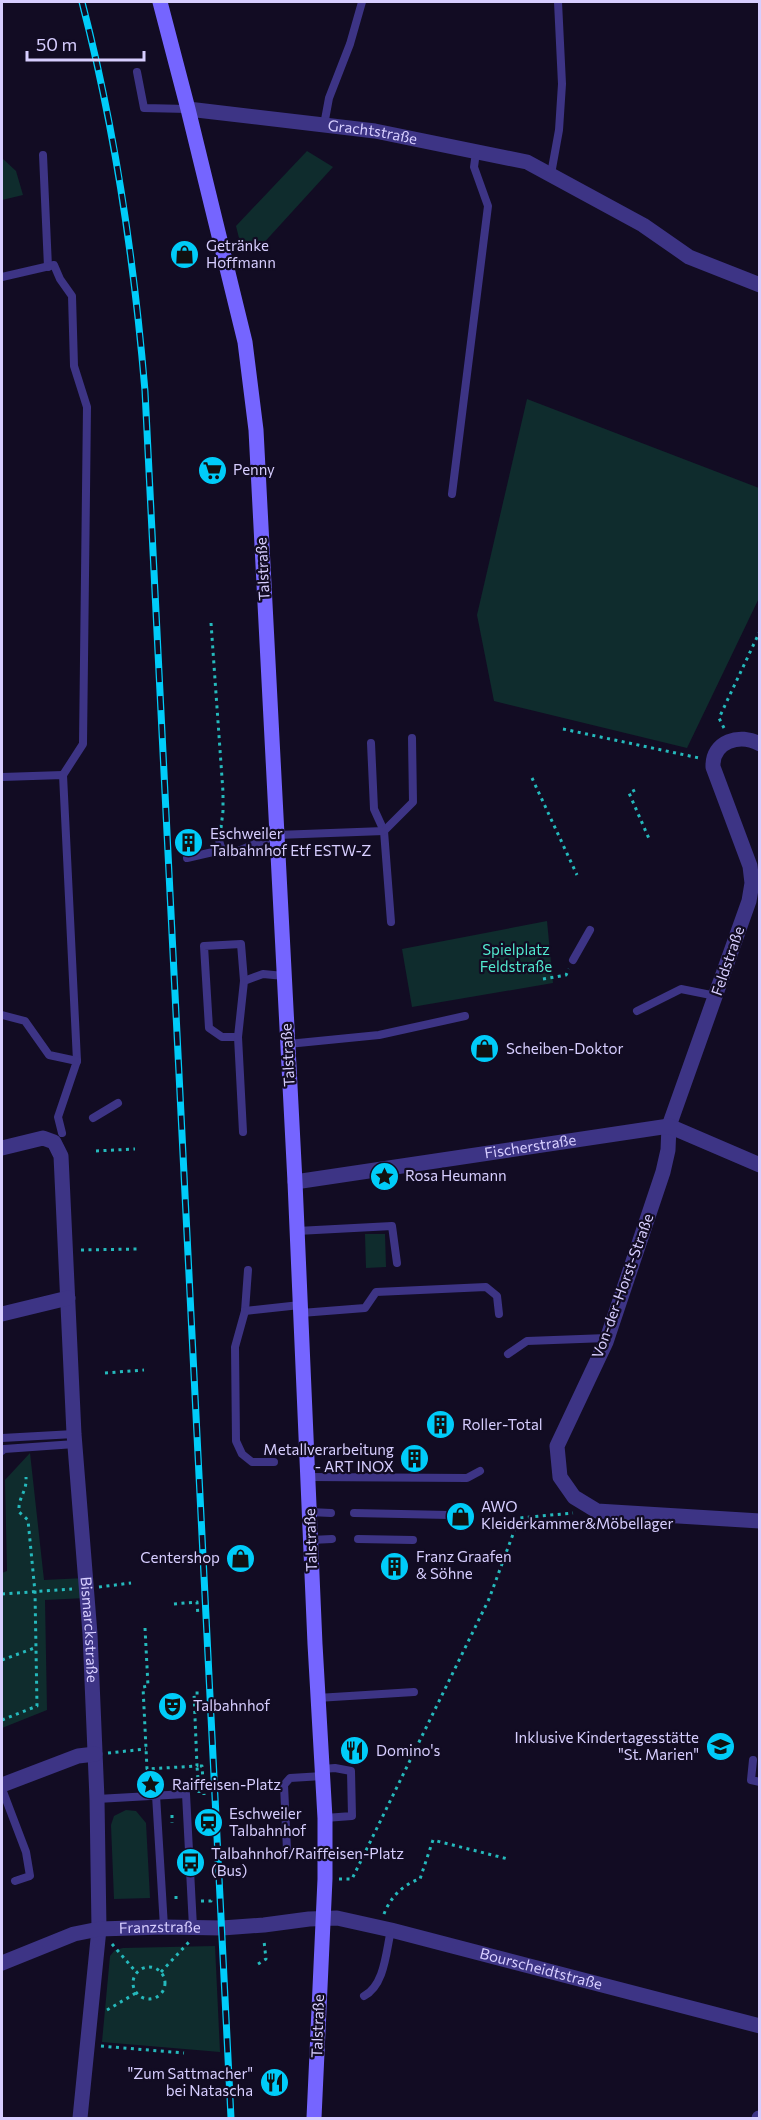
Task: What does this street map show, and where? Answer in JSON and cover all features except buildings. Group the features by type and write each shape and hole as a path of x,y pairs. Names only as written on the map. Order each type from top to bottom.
{"main road":[{"name":"Talstraße","path":"160,2 244,342 256,430 295,1182 317,1698 325,1818 325,1879 314,2118"}],"street":[{"name":"Grachtstraße","path":"188,109 375,131 527,162 643,225 689,257 759,285"},
{"path":"713,760 719,749 729,740 741,738 759,744"},
{"name":"Feldstraße","path":"669,1126 749,901 752,883 750,866 713,767 713,760"},
{"path":"669,1126 759,1165"},
{"name":"Fischerstraße","path":"295,1182 669,1126"},
{"name":"Von-der-Horst-Straße","path":"597,1511 574,1497 560,1477 557,1446 607,1338 663,1172 668,1150 669,1126"},
{"path":"2,1148 43,1138 58,1137"},
{"name":"Bismarckstraße","path":"58,1137 75,1439 90,1634 97,1799 99,1929 80,2118"},
{"path":"2,1314 68,1298"},
{"path":"597,1511 759,1521"},
{"path":"2,1787 78,1756 95,1754"},
{"name":"Franzstraße","path":"2,1963 74,1934 99,1929 264,1925 322,1918"},
{"name":"Bourscheidtstraße","path":"322,1918 350,1920 391,1930 759,2026"}],"lane":[{"path":"324,125 329,99 350,44 362,2"},
{"path":"551,174 559,130 562,84 558,2"},
{"path":"137,72 144,108 188,109"},
{"path":"452,494 488,206 474,167 476,152"},
{"path":"43,155 48,267"},
{"path":"2,277 54,265 60,279 72,296 74,366 87,407 83,744 63,775 77,1061 58,1117 58,1137"},
{"path":"186,858 213,852 231,854 239,852 248,846 277,835 384,831 413,802 412,738"},
{"path":"371,743 374,809 384,831 391,922"},
{"path":"2,777 63,775"},
{"path":"219,839 220,847 226,853"},
{"path":"573,960 590,930"},
{"path":"238,1037 222,1037 209,1028 204,946 241,944 244,981 238,1037 243,1132"},
{"path":"244,981 263,974 284,976"},
{"path":"637,1011 681,989 716,996"},
{"path":"2,1015 25,1021 49,1054 77,1061"},
{"path":"288,1044 380,1035 465,1016"},
{"path":"93,1118 118,1103"},
{"path":"297,1231 392,1226 397,1263"},
{"path":"248,1270 245,1311 234,1347 236,1442 242,1454 252,1462 274,1462"},
{"path":"245,1311 365,1308 376,1292 486,1287 497,1296 499,1314"},
{"path":"508,1354 527,1341 607,1338"},
{"path":"2,1438 75,1439"},
{"path":"2,1451 75,1439"},
{"path":"308,1477 467,1478 480,1471"},
{"path":"310,1512 331,1513"},
{"path":"354,1513 449,1515"},
{"path":"311,1540 332,1539"},
{"path":"358,1539 413,1540"},
{"path":"317,1698 414,1692"},
{"path":"753,1760 750,1780 759,1782"},
{"path":"287,1850 284,1785 290,1778 335,1768 351,1771 352,1816 325,1818"},
{"path":"2,1787 26,1852 30,1876 15,1881"},
{"path":"97,1799 186,1794 197,1927"},
{"path":"156,1796 164,1927"},
{"path":"364,1996 371,1993 380,1978 391,1930"}],"path":[{"path":"211,624 223,792 219,839"},
{"path":"729,740 719,718 759,631"},
{"path":"563,729 713,760"},
{"path":"532,778 577,875"},
{"path":"635,790 629,793 650,841"},
{"path":"543,979 566,975 573,960"},
{"path":"96,1151 135,1149"},
{"path":"65,1252 139,1249"},
{"path":"105,1373 144,1370"},
{"path":"2,1720 37,1706 35,1592 28,1520 19,1512 18,1502 27,1487 26,1477"},
{"path":"325,1879 352,1878 489,1599 519,1518 597,1511"},
{"path":"2,1594 86,1589 131,1582"},
{"path":"174,1604 197,1602 198,1616"},
{"path":"145,1628 148,1686 143,1687 147,1769 202,1766 204,1795"},
{"path":"2,1660 37,1647"},
{"path":"199,1693 194,1693 199,1803"},
{"path":"95,1754 146,1749"},
{"path":"197,1753 203,1752"},
{"path":"172,1815 172,1823"},
{"path":"385,1910 398,1892 410,1882 420,1879 433,1840 508,1859"},
{"path":"176,1896 176,1902"},
{"path":"258,1964 266,1959 264,1925"},
{"path":"161,1972 197,1927"},
{"path":"99,1929 136,1972"},
{"path":"142,1968 153,1968 161,1972 165,1981 162,1993 156,1998 146,1999 136,1993 133,1980 136,1972 142,1968"},
{"path":"89,2019 136,1993"},
{"path":"87,2045 184,2053"}],"green space":[{"path":"307,151 333,167 260,247 240,242 236,226"},
{"path":"2,158 16,171 23,195 2,200"},
{"path":"527,399 759,488 759,598 687,748 494,701 477,615"},
{"name":"Spielplatz Feldstraße","path":"547,921 553,983 412,1007 402,949"},
{"path":"365,1234 385,1234 386,1267 366,1268"},
{"path":"30,1453 44,1580 85,1578 86,1598 45,1600 47,1710 2,1728 2,1573 7,1571 5,1480"},
{"path":"126,1810 136,1811 146,1823 150,1898 114,1899 111,1825 114,1816"},
{"path":"215,1946 220,2052 102,2042 110,1956 115,1950"}],"railway":[{"path":"82,2 114,146 122,195 145,391 231,2118"}],"place":[{"name":"Getränke Hoffmann","path":"185,255"},
{"name":"Penny","path":"212,470"},
{"name":"Eschweiler Talbahnhof Etf ESTW-Z","path":"189,843"},
{"name":"Scheiben-Doktor","path":"485,1049"},
{"name":"Rosa Heumann","path":"384,1176"},
{"name":"Roller-Total","path":"441,1425"},
{"name":"Metallverarbeitung - ART INOX","path":"415,1459"},
{"name":"AWO Kleiderkammer&Möbellager","path":"460,1516"},
{"name":"Centershop","path":"241,1558"},
{"name":"Franz Graafen & Söhne","path":"395,1566"},
{"name":"Talbahnhof","path":"172,1706"},
{"name":"Inklusive Kindertagesstätte \"St. Marien\"","path":"720,1747"},
{"name":"Domino's","path":"355,1751"},
{"name":"Raiffeisen-Platz","path":"151,1785"},
{"name":"Eschweiler Talbahnhof","path":"208,1823"},
{"name":"Talbahnhof/Raiffeisen-Platz (Bus)","path":"190,1863"},
{"name":"\"Zum Sattmacher\" bei Natascha","path":"274,2083"}]}
